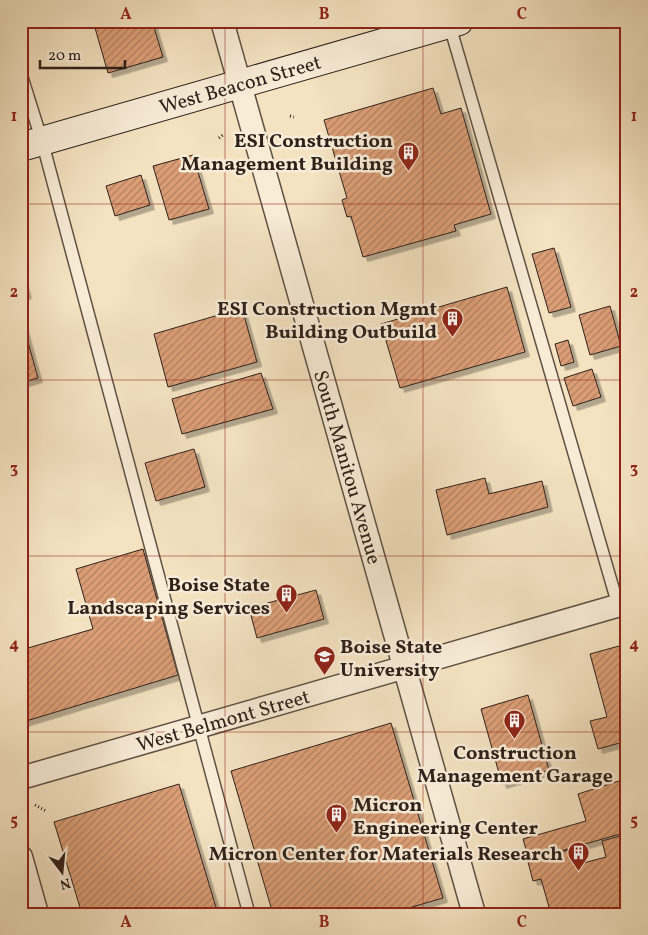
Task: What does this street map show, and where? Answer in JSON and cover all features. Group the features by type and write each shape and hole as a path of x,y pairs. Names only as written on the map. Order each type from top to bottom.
{"street":[{"name":"South Manitou Avenue","path":"222,21 474,914"},
{"name":"West Beacon Street","path":"31,144 452,22"},
{"name":"West Belmont Street","path":"21,778 622,604"},
{"path":"21,857 37,914"}],"lane":[{"path":"452,22 622,604"},
{"path":"21,74 31,144 198,727 249,914"}],"path":[{"path":"36,805 46,811"}],"building":[{"path":"93,21 152,21 163,57 108,73"},
{"name":"ESI Construction Management Building","path":"433,88 441,114 461,108 491,214 454,225 456,231 363,257 351,216 347,217 342,200 347,198 324,120"},
{"path":"193,155 209,209 169,220 153,166"},
{"path":"141,175 150,205 115,216 106,186"},
{"path":"554,248 571,307 549,313 532,254"},
{"path":"21,273 27,294 21,296"},
{"name":"ESI Construction Mgmt Building Outbuild","path":"507,287 525,352 400,388 381,324"},
{"path":"610,306 621,346 590,355 579,315"},
{"path":"242,308 257,362 168,387 154,334"},
{"path":"21,317 38,378 21,383"},
{"path":"568,340 574,362 561,366 555,344"},
{"path":"592,369 601,397 573,406 564,378"},
{"path":"261,373 273,409 182,434 172,399"},
{"path":"194,449 205,487 156,501 145,463"},
{"path":"485,478 489,494 542,481 548,507 447,535 436,490"},
{"path":"143,549 178,675 23,722 21,650 93,629 76,569"},
{"name":"Boise State Landscaping Services","path":"316,590 324,619 257,638 249,608"},
{"path":"619,646 627,676 627,741 598,749 590,721 607,717 590,654"},
{"name":"Construction Management Garage","path":"528,695 549,770 502,784 481,709"},
{"name":"Micron Engineering Center","path":"391,723 443,898 388,914 273,914 231,771"},
{"path":"622,780 627,796 627,832 529,860 523,839 586,821 578,794"},
{"path":"179,784 218,914 82,914 54,822"},
{"name":"Micron Center for Materials Research","path":"627,834 627,914 551,914 541,879 533,881 528,862 571,849 576,865 606,857 602,841"}],"place":[{"name":"ESI Construction Management Building","path":"409,171"},
{"name":"ESI Construction Mgmt Building Outbuild","path":"453,338"},
{"name":"Boise State Landscaping Services","path":"286,614"},
{"name":"Boise State University","path":"324,676"},
{"name":"Construction Management Garage","path":"515,739"},
{"name":"Micron Engineering Center","path":"337,834"},
{"name":"Micron Center for Materials Research","path":"579,872"}]}
